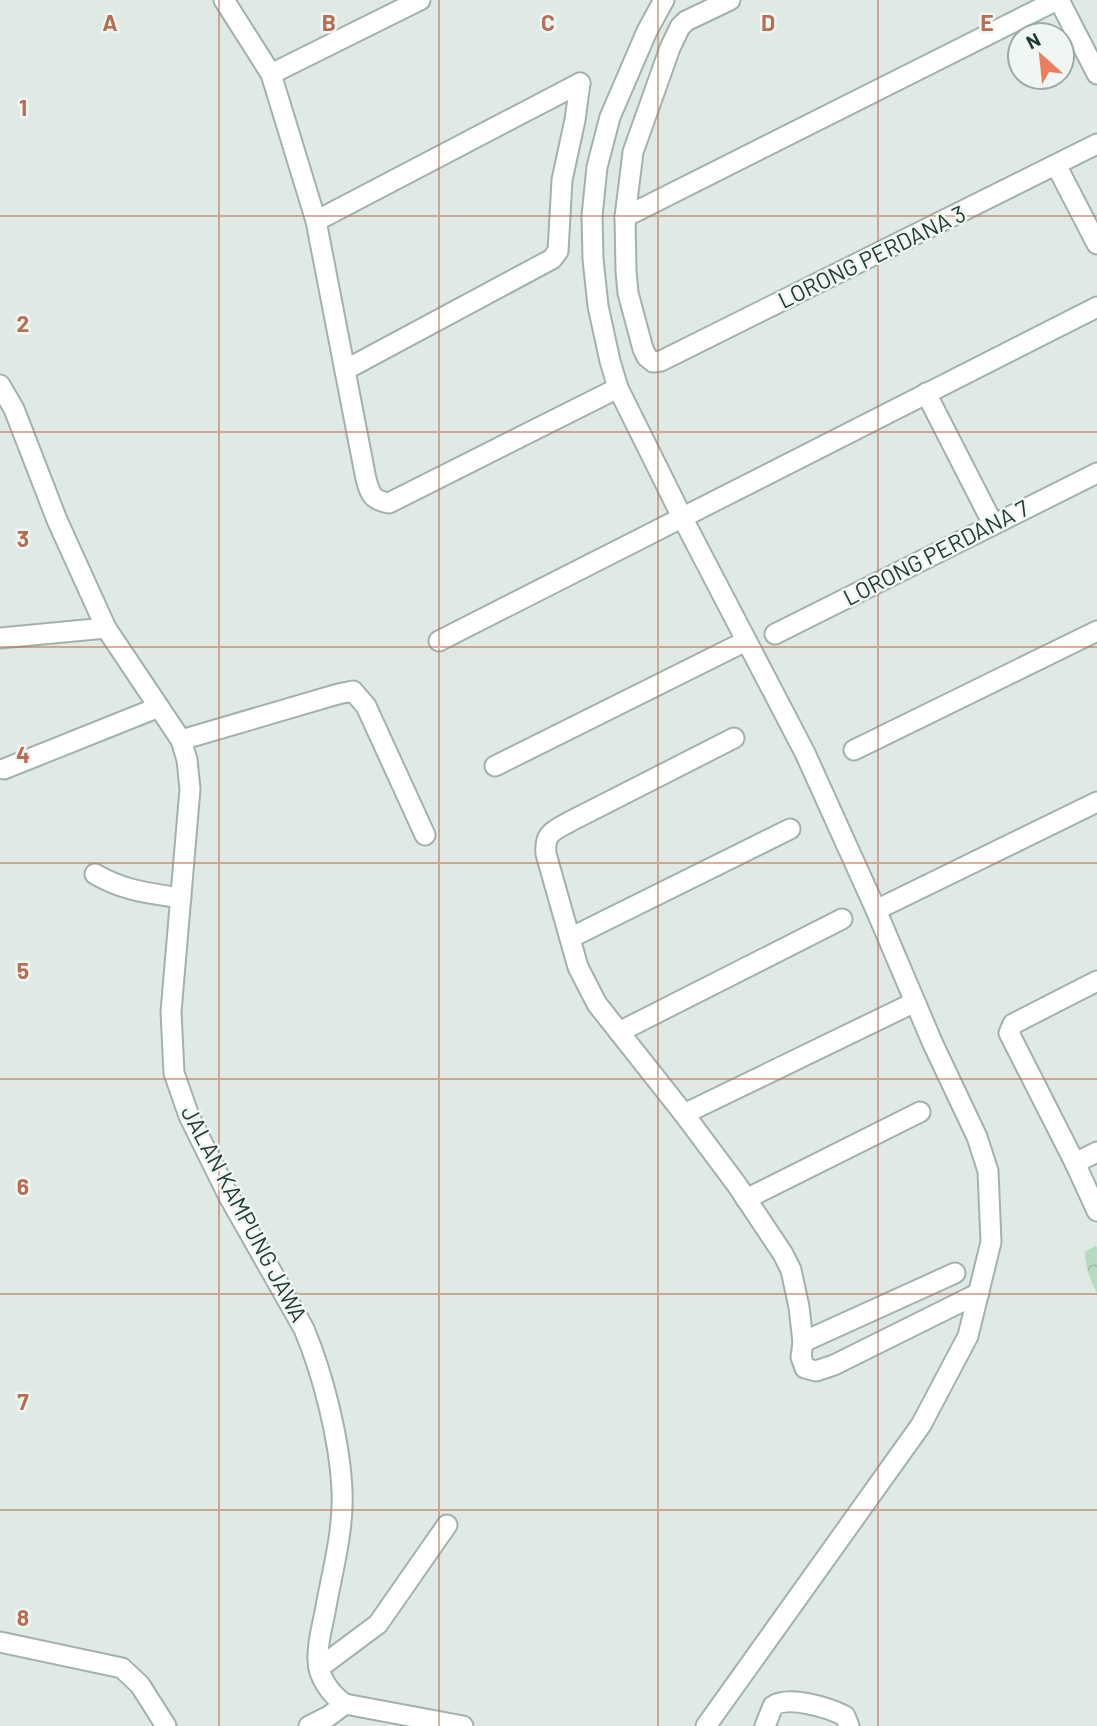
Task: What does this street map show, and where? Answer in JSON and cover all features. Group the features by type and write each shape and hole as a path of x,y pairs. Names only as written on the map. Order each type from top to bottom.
{"street":[{"path":"224,0 271,74 316,220 370,493 376,501 389,503 618,388"},
{"path":"271,74 420,0"},
{"path":"664,0 647,31 610,117 597,167 592,216 593,259 598,306 618,388 805,753 977,1137 988,1171 991,1242 968,1336 920,1425 706,1726"},
{"path":"625,217 634,152 674,37 686,21 730,0"},
{"path":"625,217 1058,0 1097,74"},
{"path":"316,220 580,83 562,180 558,251 552,259 345,370"},
{"name":"LORONG PERDANA 3","path":"625,217 628,293 647,357 653,362 661,361 1097,144"},
{"path":"1056,165 1097,244"},
{"path":"439,642 1097,307"},
{"name":"JALAN KAMPUNG JAWA","path":"0,384 106,628 181,740 187,760 190,789 171,1012 174,1073 189,1116 228,1195 304,1329 316,1363 339,1464 342,1508 320,1636 319,1668"},
{"path":"926,393 993,524"},
{"name":"LORONG PERDANA 7","path":"775,634 1097,473"},
{"path":"0,638 106,628"},
{"path":"853,750 1097,631"},
{"path":"495,766 746,640"},
{"path":"181,740 353,691 366,706 425,835"},
{"path":"4,769 159,707"},
{"path":"734,738 550,834 545,841 546,854 578,967 597,1004 684,1114 746,1199 790,1270 799,1307 803,1342 801,1357 805,1368 816,1371 834,1365 979,1293"},
{"path":"876,910 1095,807"},
{"path":"570,939 790,830"},
{"path":"95,874 115,886 181,898"},
{"path":"619,1032 842,919"},
{"path":"1097,981 1010,1028 1010,1038 1097,1210"},
{"path":"684,1114 915,1002"},
{"path":"746,1199 920,1112"},
{"path":"1074,1163 1097,1152"},
{"path":"803,1342 955,1273"},
{"path":"447,1525 378,1623 319,1668 332,1693 345,1704 463,1726"},
{"path":"0,1642 122,1668 140,1685 166,1726"},
{"path":"765,1726 773,1706 779,1702 805,1703 839,1713 845,1716 849,1726"},
{"path":"309,1726 345,1704"}],"green space":[{"path":"1095,1246 1097,1293 1088,1273 1085,1252"}]}
